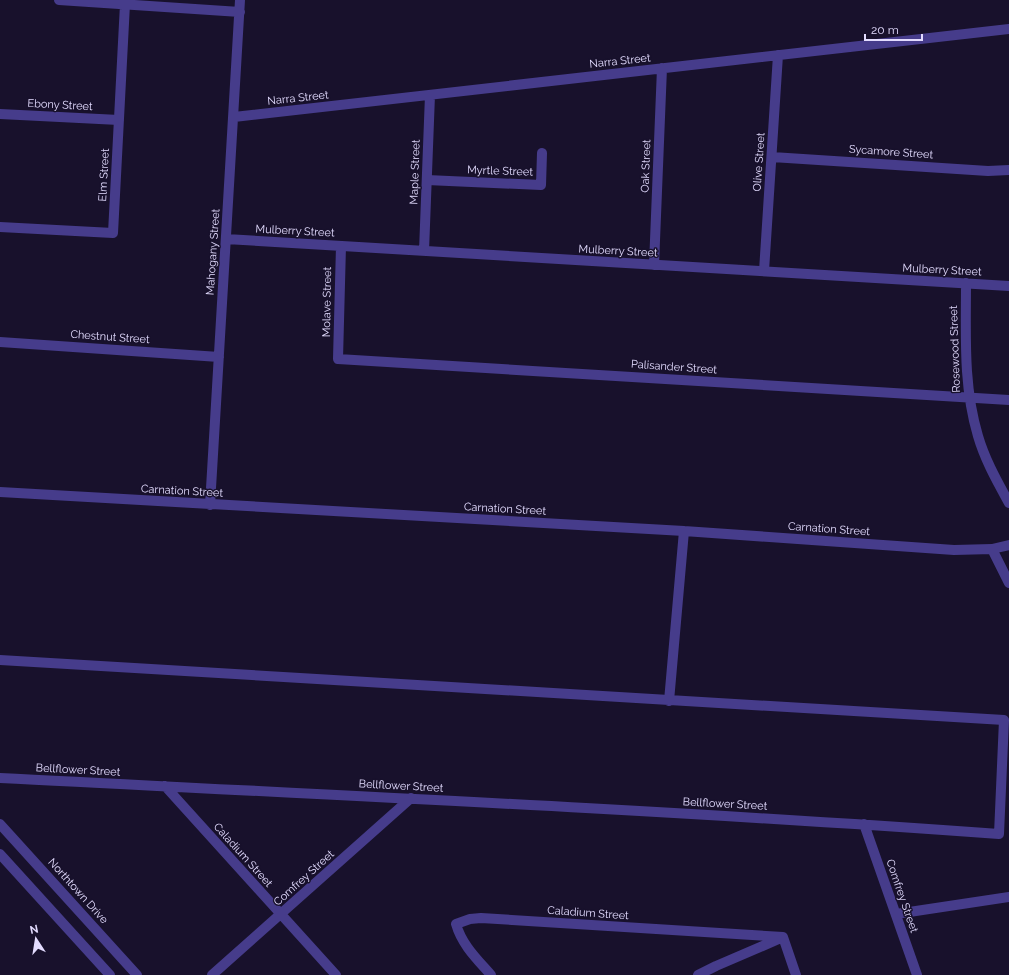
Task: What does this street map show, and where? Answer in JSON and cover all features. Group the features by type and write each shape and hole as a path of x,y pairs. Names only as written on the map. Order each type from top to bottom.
{"street":[{"path":"59,0 240,12"},
{"name":"Mahogany Street","path":"210,505 240,0"},
{"name":"Elm Street","path":"0,227 113,233 125,4"},
{"name":"Narra Street","path":"234,117 1009,29"},
{"name":"Olive Street","path":"764,271 778,55"},
{"name":"Oak Street","path":"654,265 662,68"},
{"name":"Maple Street","path":"424,251 430,94"},
{"name":"Ebony Street","path":"0,114 119,120"},
{"name":"Myrtle Street","path":"427,180 541,185 542,153"},
{"name":"Sycamore Street","path":"772,157 988,171 1009,170"},
{"name":"Mulberry Street","path":"226,239 1009,286"},
{"name":"Molave Street","path":"338,359 341,246"},
{"name":"Rosewood Street","path":"966,283 966,369 969,398 978,436 990,467 1009,503"},
{"name":"Chestnut Street","path":"0,342 219,357"},
{"name":"Palisander Street","path":"338,359 1009,400"},
{"name":"Carnation Street","path":"0,492 684,531 954,550 992,549 1009,545"},
{"path":"669,701 684,531"},
{"path":"992,549 1009,583"},
{"name":"Bellflower Street","path":"0,660 1004,720 999,834 864,824 411,798 0,778"},
{"name":"Caladium Street","path":"165,786 336,975"},
{"name":"Comfrey Street","path":"212,975 411,798"},
{"name":"Northtown Drive","path":"0,824 137,975"},
{"name":"Comfrey Street","path":"864,824 917,975"},
{"path":"0,854 110,975"},
{"path":"896,914 1009,897"},
{"name":"Caladium Street","path":"491,975 466,946 459,935 456,924 470,919 481,918 783,938"},
{"path":"698,975 783,938 796,975"}]}
